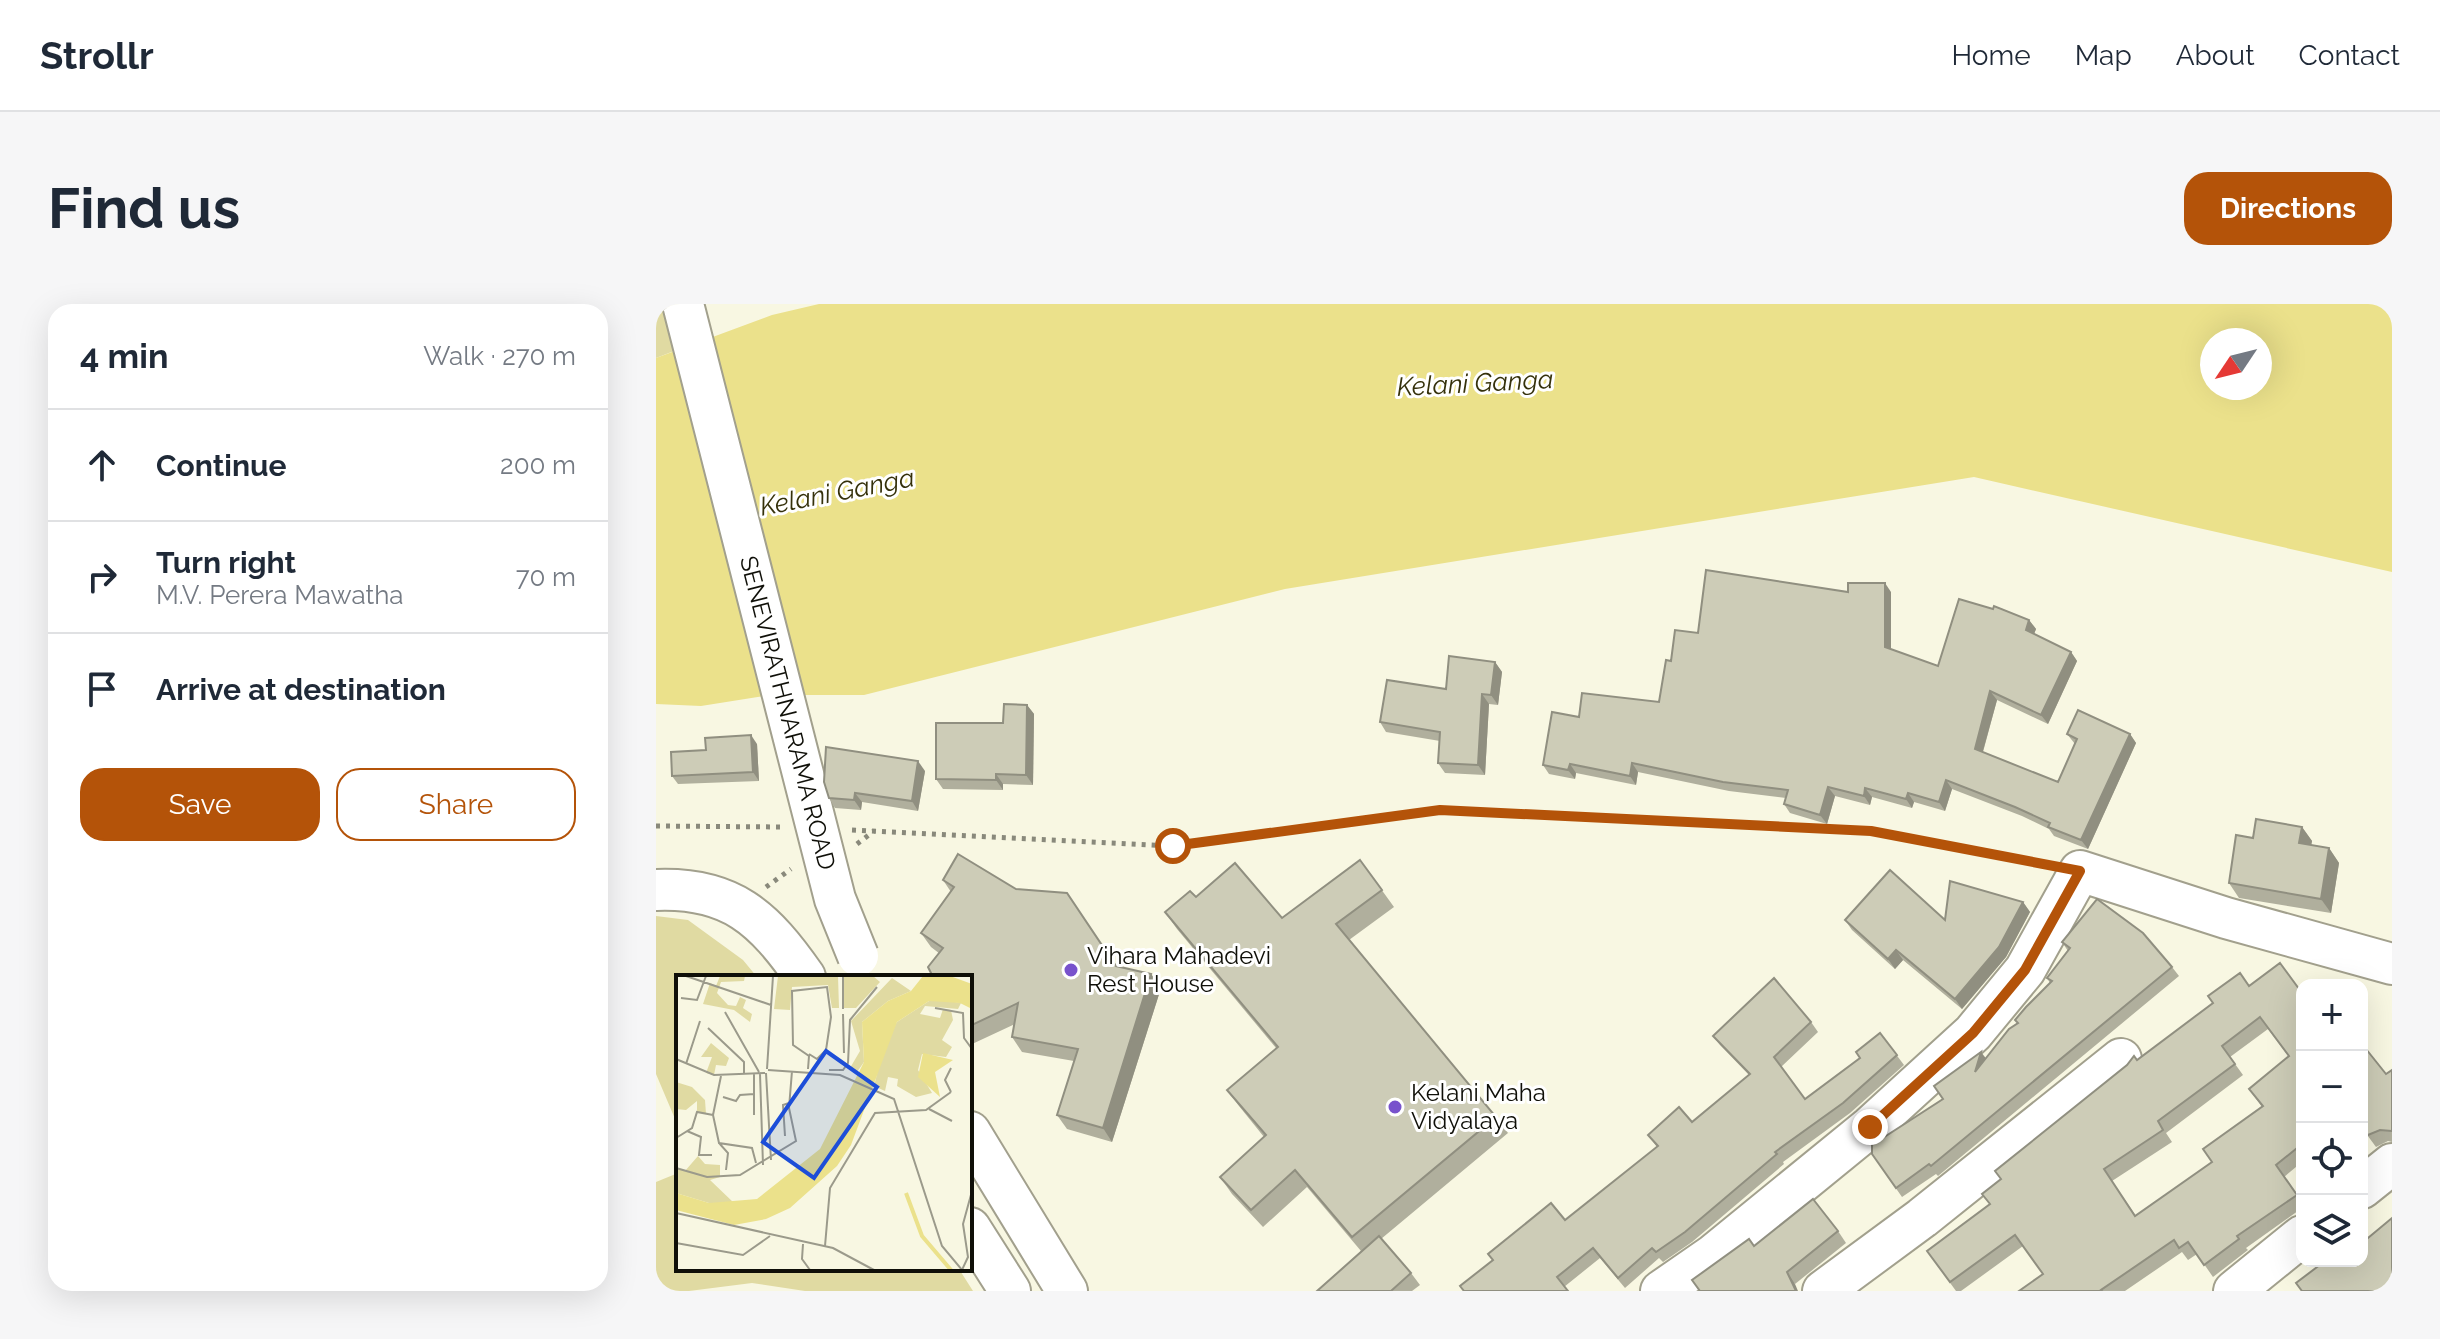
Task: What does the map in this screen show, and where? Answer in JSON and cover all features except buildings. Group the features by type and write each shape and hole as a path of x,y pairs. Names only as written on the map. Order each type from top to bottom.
{"street":[{"name":"SENEVIRATHNARAMA ROAD","path":"683,304 835,899 865,967"},
{"path":"1661,1291 1713,1255 1858,1137 1973,1033 2025,970 2080,871 2226,918 2392,964"},
{"path":"656,890 718,895 740,906 790,956 804,975"},
{"path":"1823,1291 1922,1218 2121,1059"},
{"path":"972,1135 1067,1291"},
{"path":"2368,1183 2392,1164"},
{"path":"972,1231 1010,1291"},
{"path":"2234,1291 2296,1241"}],"path":[{"path":"846,829 1173,846 1440,810 1871,831 2080,871"},
{"path":"656,826 792,827"},
{"path":"740,906 795,866"}],"shaded area":[{"path":"656,304 661,304 674,351 656,358"},
{"path":"656,916 688,920 743,960 755,975 676,975 676,1121 656,1074"},
{"path":"676,1174 676,1271 960,1271 973,1291 805,1291 752,1283 689,1291 656,1291 656,1182"}],"water":[{"name":"Kelani Ganga","path":"819,304 2392,304 2392,572 1974,477 1285,589 864,695 771,695 701,706 656,704 656,358 772,315"}],"place":[{"name":"Vihara Mahadevi Rest House","path":"1071,970"},
{"name":"Kelani Maha Vidyalaya","path":"1395,1107"}],"route":[{"path":"1173,846 1440,810 1852,829 2080,871 2025,970 1973,1033 1870,1127"}]}
